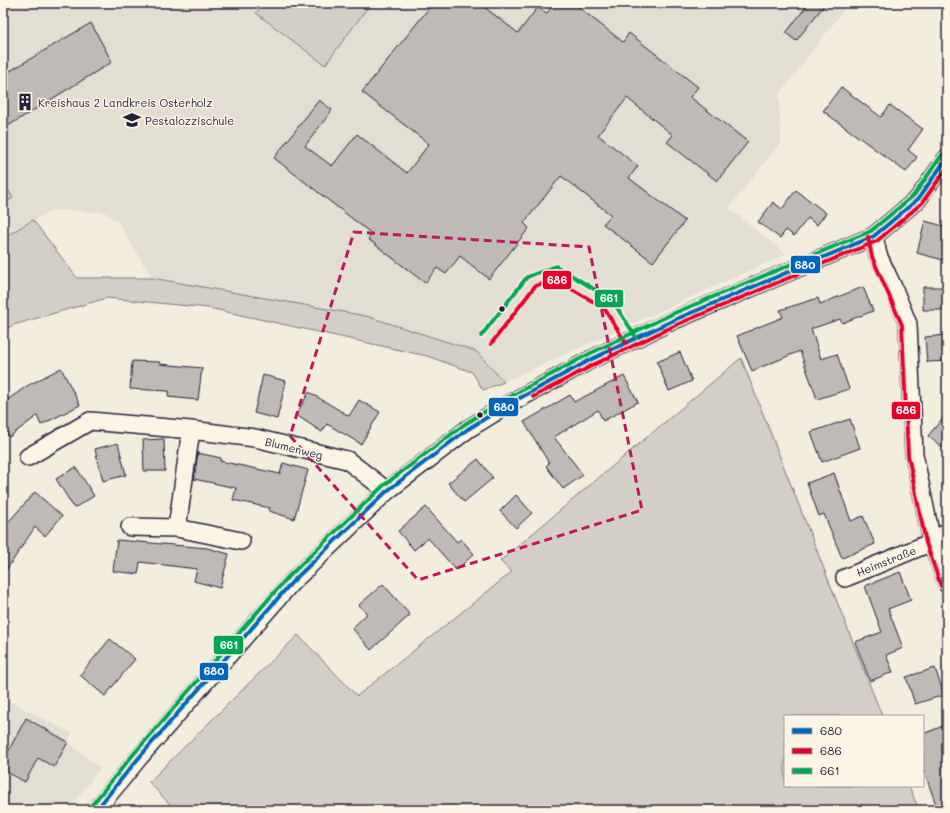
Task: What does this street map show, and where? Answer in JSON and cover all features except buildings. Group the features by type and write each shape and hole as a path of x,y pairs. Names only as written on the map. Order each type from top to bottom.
{"street":[{"path":"96,810 292,582 387,491 468,429 507,405 592,359 681,317 874,236 918,200 947,158"},
{"path":"874,236 878,255 894,287 908,324 914,454 932,542 947,584"},
{"name":"Blumenweg","path":"28,457 90,421 191,430 255,438 346,460 387,491"},
{"path":"177,528 191,430"},
{"path":"130,527 177,528 241,541"},
{"name":"Heimstraße","path":"845,578 932,542 947,532"}],"highlighted area":[{"path":"354,232 589,247 642,510 418,580 290,436"}],"shaded area":[{"path":"3,3 849,3 779,95 781,142 729,208 786,254 504,382 476,351 366,316 152,278 118,222 104,212 53,210 3,238"},
{"path":"264,3 371,3 325,65 256,13"},
{"path":"3,181 13,198 3,204"},
{"path":"33,220 77,278 152,278 366,316 476,351 504,382 483,390 472,372 427,356 209,308 107,298 13,325 3,331 3,238"},
{"path":"741,358 882,715 784,715 784,787 909,787 919,810 175,810 149,782 298,635 357,696 512,572 500,561"},
{"path":"3,698 72,733 68,742 100,768 68,810 6,810 3,808"}],"transit line":[{"name":"661","path":"91,806 132,756 287,578 383,486 465,424 504,400 589,354 672,314 871,231 914,195 942,155"},
{"name":"680","path":"96,810 137,760 292,582 387,491 468,429 507,405 592,359 674,320 874,236 918,199 947,158"},
{"name":"686","path":"533,397 595,364 676,325 877,241 922,203 947,168"},
{"name":"686","path":"868,237 872,257 902,325 908,455 926,543 941,586"},
{"name":"661","path":"481,336 527,277 556,266 612,300 636,337"},
{"name":"686","path":"491,344 535,286 555,279 604,308 626,343"}],"place":[{"name":"Kreishaus 2 Landkreis Osterholz","path":"25,102"},
{"name":"Pestalozzischule","path":"132,120"}]}
